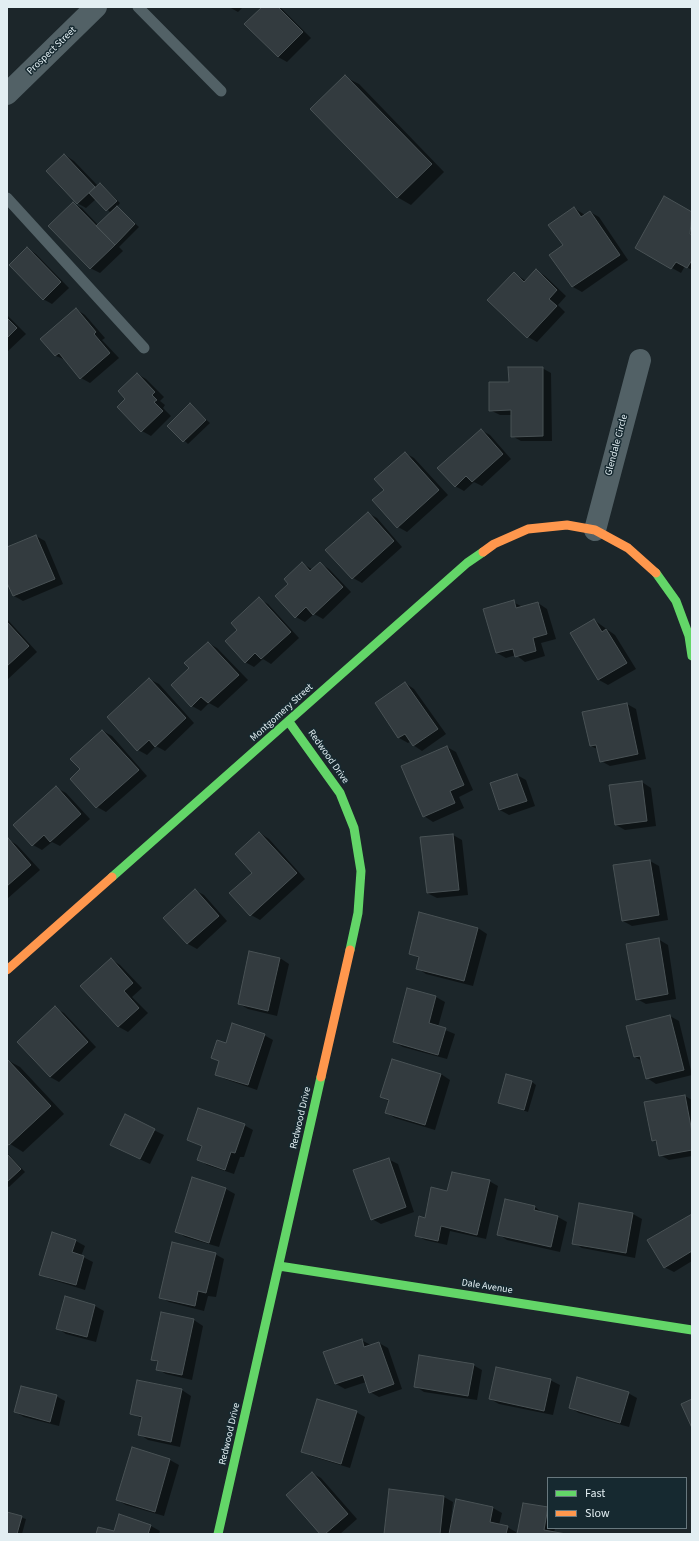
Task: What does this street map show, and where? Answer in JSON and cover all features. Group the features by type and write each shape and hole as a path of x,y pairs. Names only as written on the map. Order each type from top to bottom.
{"street":[{"name":"Prospect Street","path":"7,94 96,7"},
{"name":"Glendale Circle","path":"595,530 602,497 640,360"},
{"name":"Montgomery Street","path":"7,970 467,563 494,544 528,529 567,525 595,530 628,548 655,572 676,601 689,636 692,656"},
{"name":"Redwood Drive","path":"218,1534 358,912 361,871 354,828 340,793 289,722"},
{"name":"Dale Avenue","path":"279,1266 692,1330"}],"lane":[{"path":"138,7 221,91"},
{"path":"7,198 144,348"}],"building":[{"path":"262,7 278,7 303,32 278,57 244,24"},
{"path":"345,75 432,164 397,198 310,109"},
{"path":"64,154 95,187 77,204 46,171"},
{"path":"100,183 117,201 106,211 89,193"},
{"path":"664,196 692,212 690,234 692,235 692,260 687,268 676,262 671,269 635,248"},
{"path":"73,202 115,245 90,269 48,226"},
{"path":"117,206 135,224 115,245 96,226"},
{"path":"574,207 581,217 590,211 620,255 572,287 549,255 563,245 548,225"},
{"path":"27,247 61,282 43,300 9,265"},
{"path":"536,269 557,290 549,299 557,306 527,338 487,300 514,272 524,282"},
{"path":"76,308 96,332 94,334 110,353 80,379 59,353 55,356 40,339"},
{"path":"7,318 17,328 7,338"},
{"path":"508,367 543,367 543,436 511,437 511,410 489,411 489,382 509,382"},
{"path":"137,373 155,392 152,395 157,400 154,402 163,411 141,432 117,407 125,399 118,391"},
{"path":"190,403 206,420 183,442 167,426"},
{"path":"481,429 503,454 472,482 466,476 455,487 437,468"},
{"path":"405,452 439,490 397,528 372,500 384,490 374,479"},
{"path":"368,512 394,541 352,579 325,550"},
{"path":"36,535 55,579 13,596 7,583 7,547"},
{"path":"302,562 310,571 320,562 343,587 313,615 306,607 295,618 275,596 288,584 284,579"},
{"path":"259,597 291,632 261,659 255,653 245,663 225,641 237,630 231,623"},
{"path":"514,600 516,608 538,602 547,634 533,638 536,651 515,657 513,649 496,653 483,609"},
{"path":"594,619 602,632 606,629 627,663 598,680 570,633"},
{"path":"7,622 29,646 7,666"},
{"path":"208,642 239,675 208,703 201,697 191,707 171,685 189,668 184,663"},
{"path":"149,678 186,718 155,747 149,740 137,751 107,717"},
{"path":"405,682 438,729 413,746 405,734 398,738 375,703"},
{"path":"627,703 638,754 600,762 596,745 590,746 582,712"},
{"path":"102,730 139,770 96,808 70,779 80,769 70,759"},
{"path":"447,746 464,785 450,791 455,803 423,817 401,766"},
{"path":"517,774 527,801 499,810 490,783"},
{"path":"642,781 647,821 615,825 609,785"},
{"path":"56,786 81,814 50,842 44,835 32,846 13,825"},
{"path":"259,832 297,873 250,916 229,893 252,873 235,854"},
{"path":"453,834 459,890 427,893 420,837"},
{"path":"8,838 31,865 7,886 7,839"},
{"path":"650,860 659,915 622,921 613,865"},
{"path":"195,889 219,916 187,944 163,918"},
{"path":"419,912 478,928 464,981 416,969 419,957 409,954"},
{"path":"659,938 668,994 636,1000 626,944"},
{"path":"249,951 280,958 268,1011 238,1004"},
{"path":"111,958 133,983 124,991 139,1008 118,1027 80,986"},
{"path":"407,988 436,996 429,1023 446,1028 438,1055 393,1042"},
{"path":"55,1006 88,1042 50,1077 17,1042"},
{"path":"670,1015 684,1070 646,1079 640,1056 634,1057 626,1026"},
{"path":"232,1023 265,1034 248,1085 215,1075 219,1061 211,1058 217,1040 226,1043"},
{"path":"7,1059 51,1106 9,1145 7,1144"},
{"path":"392,1059 441,1074 425,1125 385,1113 389,1100 380,1097"},
{"path":"506,1074 532,1081 524,1110 498,1103"},
{"path":"685,1095 692,1132 692,1150 659,1156 656,1140 652,1141 644,1102"},
{"path":"198,1108 245,1124 235,1153 231,1152 225,1170 197,1160 202,1146 187,1140"},
{"path":"125,1114 155,1129 140,1159 110,1145"},
{"path":"7,1154 21,1169 7,1182"},
{"path":"389,1158 406,1207 371,1220 353,1170"},
{"path":"452,1172 490,1180 477,1235 441,1226 438,1241 415,1236 419,1216 425,1218 431,1187 447,1191"},
{"path":"192,1177 226,1188 209,1243 175,1232"},
{"path":"505,1199 535,1206 534,1210 558,1216 551,1247 497,1235"},
{"path":"579,1203 633,1213 626,1253 572,1244"},
{"path":"692,1214 692,1251 664,1268 647,1240"},
{"path":"52,1232 76,1240 72,1252 84,1256 76,1285 39,1275"},
{"path":"172,1242 216,1253 206,1293 198,1291 195,1306 159,1298"},
{"path":"65,1296 95,1305 87,1337 56,1329"},
{"path":"161,1312 194,1319 182,1375 156,1370 158,1361 151,1360"},
{"path":"362,1339 364,1347 379,1342 394,1384 369,1393 363,1375 335,1384 323,1352"},
{"path":"419,1355 474,1364 468,1396 414,1387"},
{"path":"496,1367 551,1379 544,1411 489,1399"},
{"path":"577,1377 629,1392 620,1423 569,1408"},
{"path":"137,1380 182,1389 171,1442 138,1435 142,1417 130,1414"},
{"path":"21,1386 57,1395 50,1422 14,1412"},
{"path":"317,1399 357,1411 341,1464 301,1452"},
{"path":"692,1399 692,1428 681,1404"},
{"path":"132,1447 170,1459 155,1512 116,1500"},
{"path":"312,1472 348,1514 325,1534 320,1534 286,1495"},
{"path":"389,1489 444,1496 440,1534 384,1534"},
{"path":"456,1499 493,1507 490,1522 508,1526 506,1534 449,1534"},
{"path":"523,1503 547,1507 544,1530 566,1534 517,1534"},
{"path":"7,1512 22,1516 17,1534 7,1534"},
{"path":"119,1514 151,1525 148,1534 96,1534 98,1527 114,1531"}],"traffic: fast":[{"path":"112,877 467,563 483,552"},
{"path":"656,573 676,601 689,636 692,656"},
{"path":"289,722 340,793 354,828 361,871 358,913 350,950"},
{"path":"218,1534 321,1077"},
{"path":"279,1266 692,1330"}],"traffic: slow":[{"path":"483,552 494,544 528,529 567,525 595,530 628,548 656,573"},
{"path":"7,970 112,877"},
{"path":"321,1077 350,950"}]}
